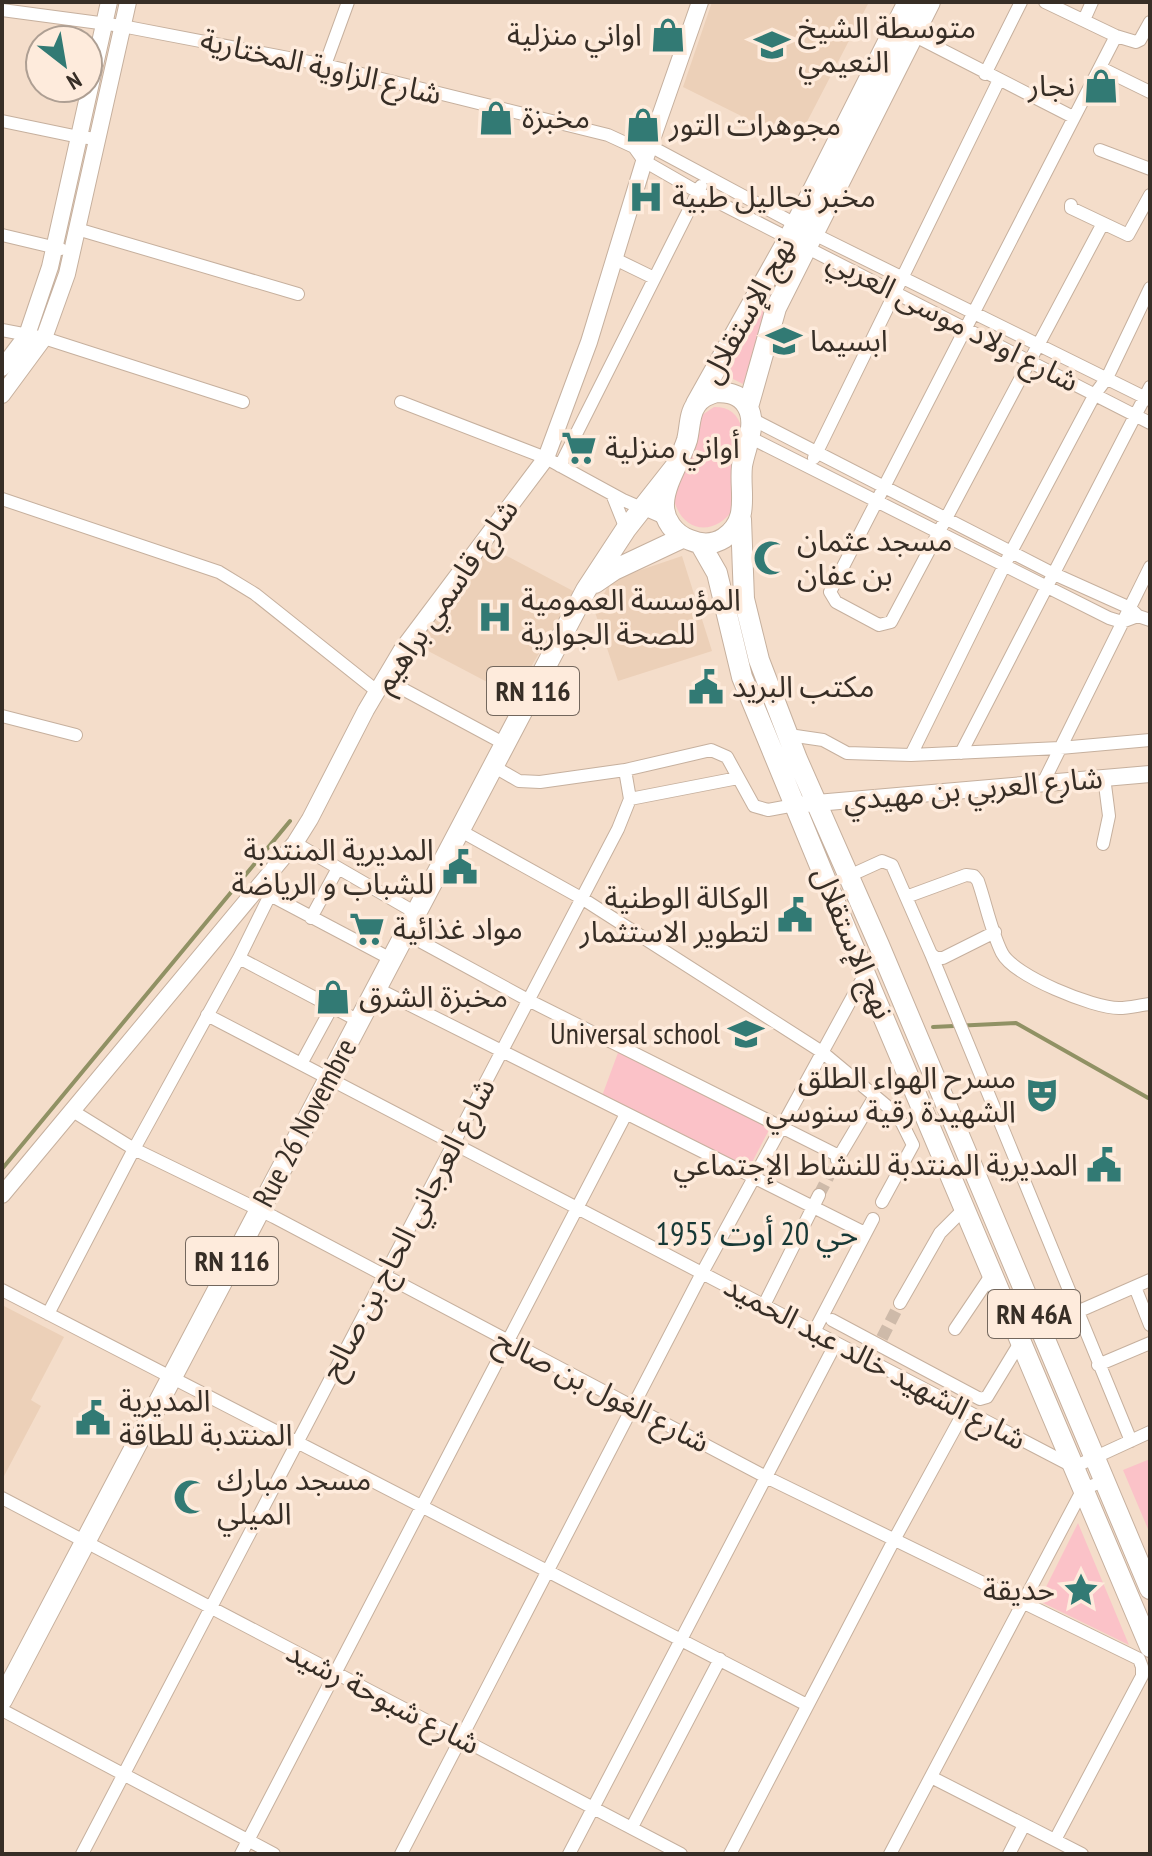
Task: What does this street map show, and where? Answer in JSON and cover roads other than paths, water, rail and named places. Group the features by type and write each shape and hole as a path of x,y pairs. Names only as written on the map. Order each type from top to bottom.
{"main road":[{"name":"نهج الإستقلال","path":"908,2 801,235 776,308 749,421 742,468 744,599 759,660 789,735 806,804 865,974 1074,1467 1146,1652"},
{"name":"نهج الإستقلال","path":"930,2 801,235 696,404 664,503 667,519 676,533 692,541 717,573 742,677 806,804 849,876 1150,1589"},
{"path":"696,404 705,396 728,392 739,397 749,421"},
{"name":"Rue 26 Novembre","path":"2,1700 586,590 626,529 678,463"},
{"name":"Rue 26 Novembre","path":"586,590 614,570 692,541 720,541 733,532 741,519"}],"street":[{"path":"2,368 27,335 54,247 109,2"},
{"path":"2,395 44,338 72,252 128,2"},
{"path":"325,65 348,2"},
{"name":"شارع قاسمي براهيم","path":"4,1188 264,891 314,812 401,651 553,462 643,152 700,2"},
{"path":"985,74 1021,2"},
{"path":"1045,2 1116,36 1136,42 1150,22"},
{"path":"1084,20 1092,2"},
{"name":"شارع الزاوية المختارية","path":"2,10 122,26 325,65 608,135 643,152"},
{"path":"913,35 1073,117"},
{"path":"1102,225 891,622 879,625 836,602 830,592 1116,36"},
{"path":"1101,68 1150,92"},
{"path":"810,467 999,80"},
{"path":"2,121 98,139"},
{"path":"1100,150 1150,169"},
{"name":"شارع اولاد موسى العربي","path":"643,152 705,178 896,292 1150,423"},
{"name":"شارع اولاد موسى العربي","path":"643,152 698,192 904,277 1107,378 1148,395"},
{"path":"553,462 705,178"},
{"path":"1071,205 1071,208 1102,225 1130,234 1150,195"},
{"path":"77,229 298,294"},
{"path":"2,235 72,252"},
{"path":"613,258 654,278"},
{"path":"911,755 1011,552 1095,394 1107,378 1150,288"},
{"path":"2,330 44,338 243,402"},
{"path":"961,753 1052,573 1148,395"},
{"path":"401,402 553,462 612,494 646,503 667,519"},
{"path":"749,421 1139,615"},
{"path":"749,421 810,467 1045,587 1122,622 1139,615"},
{"path":"612,494 626,529"},
{"path":"2,499 229,577 382,686 505,744"},
{"path":"1139,615 1150,567"},
{"path":"1043,783 1122,622"},
{"path":"2,716 76,735"},
{"path":"789,735 823,740 847,753 911,755 1150,740"},
{"path":"493,766 519,781 540,782 625,770 711,750 727,757 754,806 768,810 806,804"},
{"path":"625,770 630,799 738,778"},
{"name":"شارع العربي بن مهيدي","path":"806,804 1150,774"},
{"path":"1103,844 1109,816 1104,777"},
{"name":"شارع العرجاني الحاج بن صالح","path":"82,1854 583,899 630,799"},
{"path":"461,826 583,899 822,1052 875,1096 902,1123 913,1145 882,1202"},
{"path":"295,843 416,913"},
{"path":"849,876 882,861 892,865 1131,1441"},
{"path":"311,918 338,868"},
{"path":"906,897 966,875 974,876 1001,952 1027,977 1117,1008 1150,1004"},
{"path":"48,1314 239,958 264,891 391,959"},
{"path":"931,954 943,958 995,932"},
{"path":"405,933 528,1000 783,1126 838,1158 875,1096"},
{"path":"239,958 359,1021"},
{"path":"401,1854 702,1273 865,974"},
{"path":"376,988 754,1178 816,1200 865,1233"},
{"path":"301,1064 332,1007"},
{"name":"شارع الشهيد خالد عبد الحميد","path":"207,1015 1074,1467"},
{"name":"شارع الغول بن صالح","path":"71,1110 134,1149 259,1210 766,1477 1022,1604 1146,1652"},
{"path":"241,1854 626,1114"},
{"path":"764,1305 816,1200"},
{"path":"900,1303 940,1233 964,1209"},
{"path":"814,1332 873,1219"},
{"path":"955,1329 981,1286 992,1274"},
{"path":"1077,1312 1150,1280"},
{"path":"1135,1287 1150,1325"},
{"path":"2,1290 807,1705"},
{"path":"832,1320 880,1340 984,1399 1021,1341"},
{"path":"569,1854 836,1343"},
{"path":"1098,1365 1150,1343"},
{"path":"730,1854 965,1410"},
{"path":"1074,1467 1150,1432"},
{"path":"890,1854 1083,1489 1104,1481"},
{"name":"شارع شبوحة رشيد","path":"2,1498 681,1854"},
{"path":"1055,1840 1142,1676 1146,1652"},
{"path":"632,1827 720,1659"},
{"path":"2,1710 274,1854"},
{"path":"931,1777 1082,1854"},
{"path":"1009,1854 1024,1825"}],"waterway":[{"path":"2,1169 290,821"},
{"path":"933,1027 1016,1023 1150,1099"}],"tunnel":[{"path":"819,1195 837,1160"},
{"path":"882,1338 900,1303"}],"place":[{"name":"اواني منزلية","path":"668,35"},
{"name":"متوسطة الشيخ النعيمي","path":"772,45"},
{"name":"نجار","path":"1101,86"},
{"name":"مخبزة","path":"496,118"},
{"name":"مجوهرات التور","path":"643,125"},
{"name":"مخبر تحاليل طبية","path":"646,197"},
{"name":"ابسيما","path":"784,341"},
{"name":"أواني منزلية","path":"579,448"},
{"name":"مسجد عثمان بن عفان","path":"771,558"},
{"name":"المؤسسة العمومية للصحة الجوارية","path":"495,617"},
{"name":"مكتب البريد","path":"706,687"},
{"name":"المديرية المنتدبة للشباب و الرياضة","path":"460,867"},
{"name":"الوكالة الوطنية لتطوير الاستثمار","path":"795,915"},
{"name":"مواد غذائية","path":"367,929"},
{"name":"مخبزة الشرق","path":"333,997"},
{"name":"Universal school","path":"746,1034"},
{"name":"مسرح الهواء الطلق الشهيدة رقية سنوسي","path":"1042,1095"},
{"name":"المديرية المنتدبة للنشاط الإجتماعي","path":"1104,1165"},
{"name":"المديرية المنتدبة للطاقة","path":"93,1418"},
{"name":"مسجد مبارك الميلي","path":"191,1497"},
{"name":"حديقة","path":"1081,1590"}],"district":[{"name":"حي 20 أوت 1955","path":"757,1234"}]}
